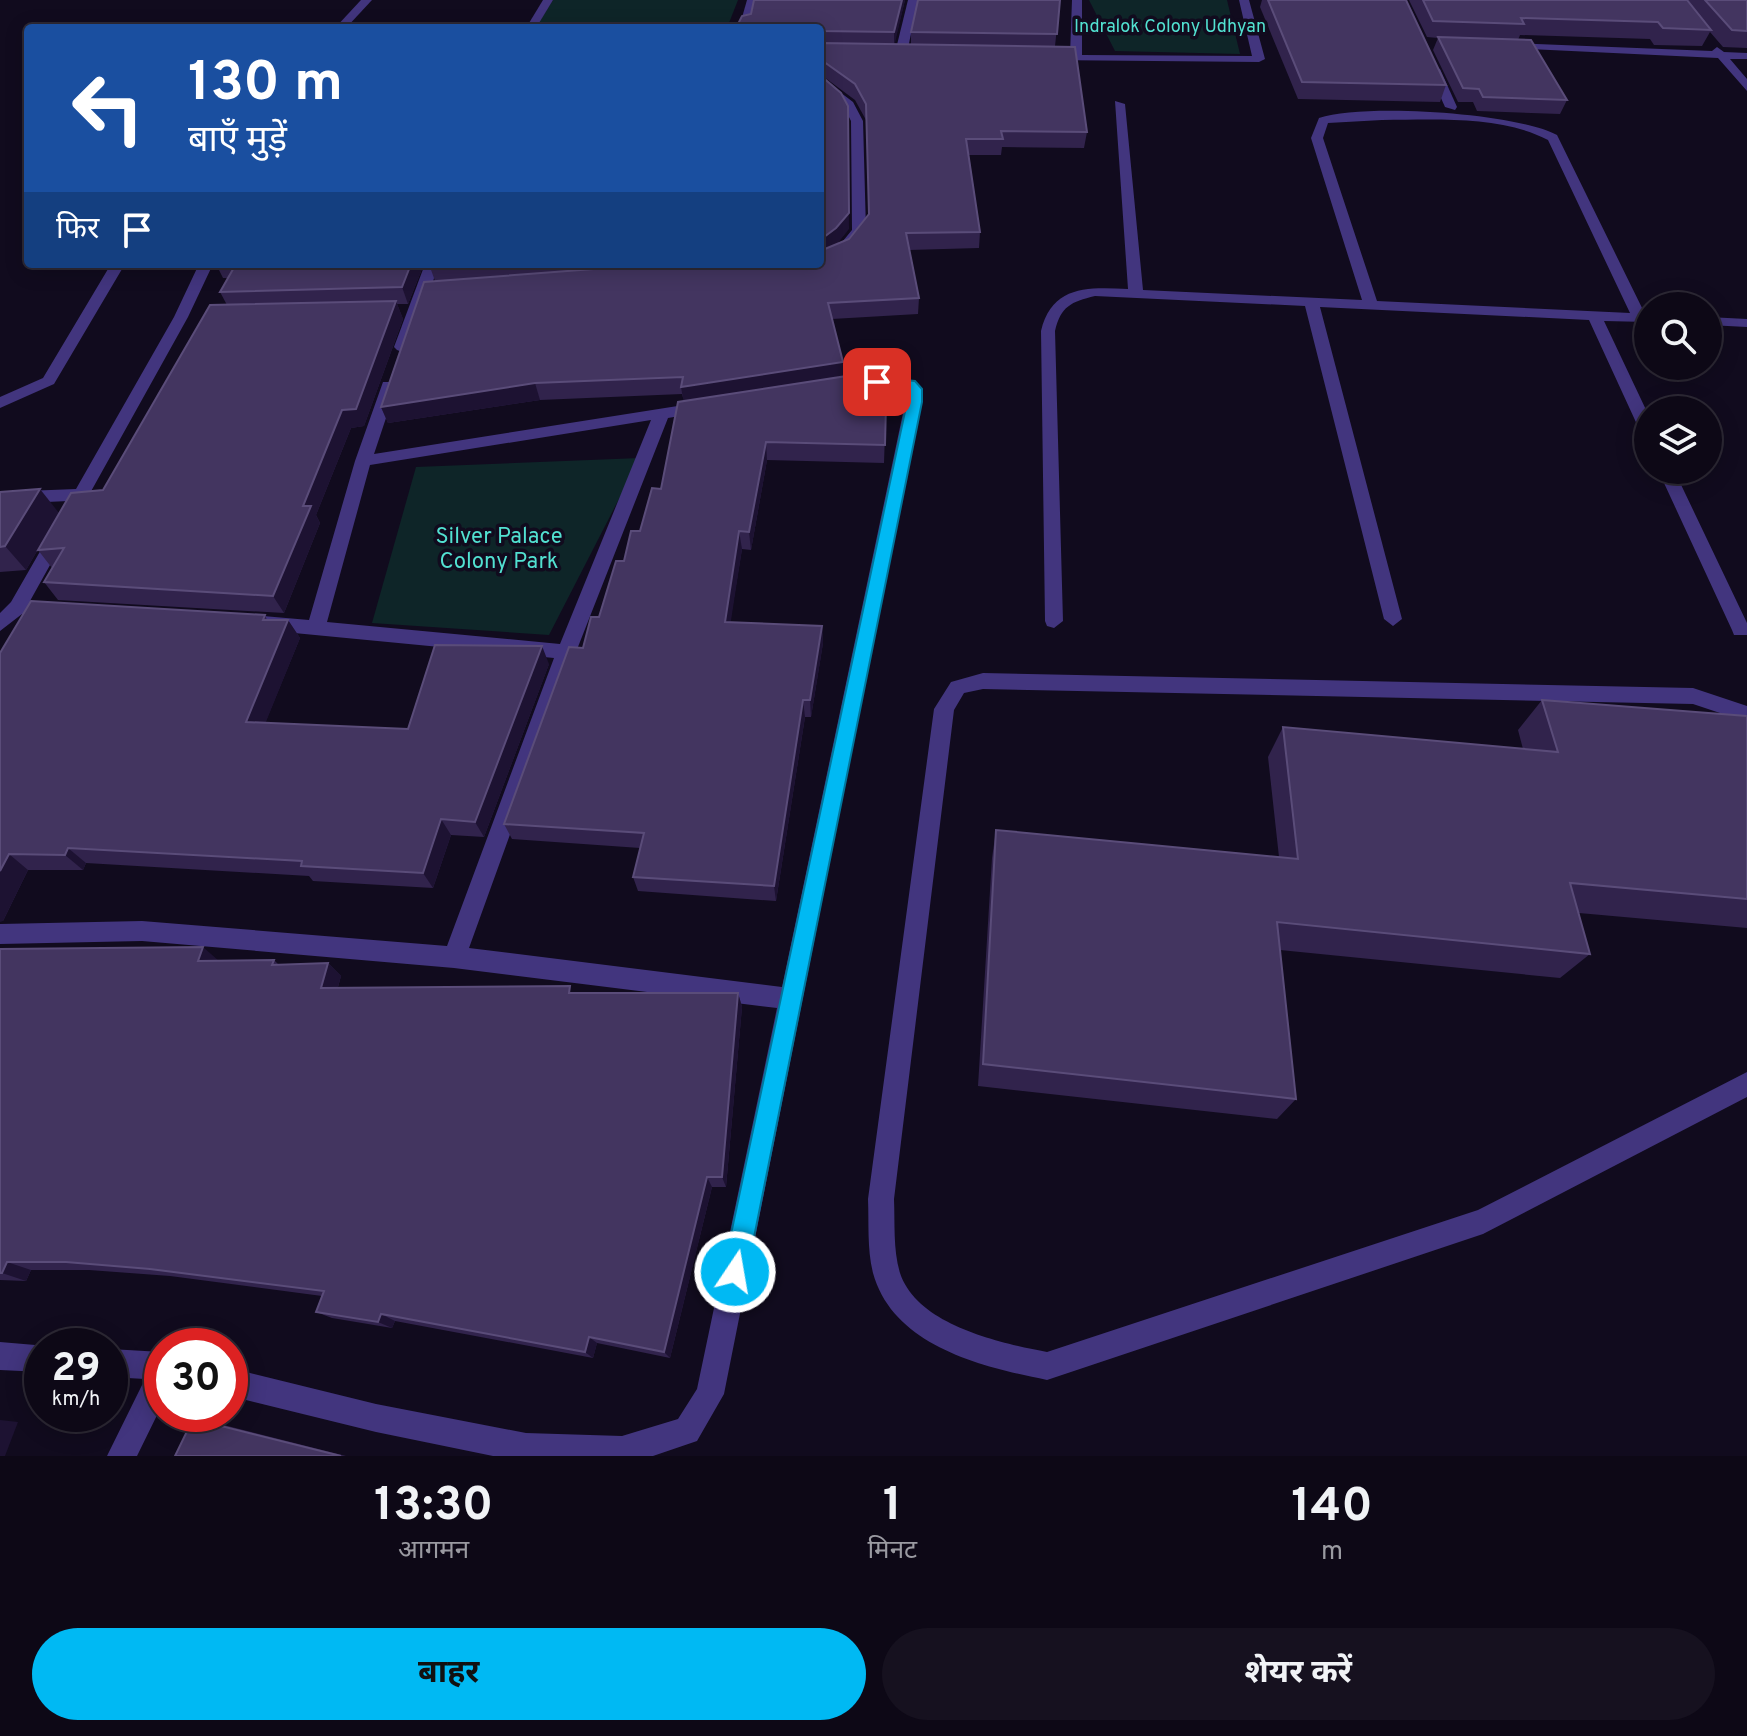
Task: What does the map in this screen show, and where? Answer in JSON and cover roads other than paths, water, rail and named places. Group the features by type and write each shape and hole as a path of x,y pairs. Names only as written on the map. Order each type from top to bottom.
{"street":[{"path":"344,24 367,0"},
{"path":"533,24 548,0"},
{"path":"745,24 752,0"},
{"path":"901,53 913,0"},
{"path":"1076,58 1077,0"},
{"path":"1044,57 1259,59 1244,0"},
{"path":"1712,44 1747,87"},
{"path":"1501,46 1747,56"},
{"path":"888,53 917,54"},
{"path":"1428,56 1451,107"},
{"path":"824,83 849,105 857,121 859,230 850,245 835,258 824,260"},
{"path":"1119,104 1136,294"},
{"path":"1371,305 1317,138 1323,121 1335,117 1472,120 1527,125 1547,133 1553,138 1634,298"},
{"path":"0,403 49,381 116,268"},
{"path":"0,624 18,607 81,495 189,316 205,268"},
{"path":"317,626 363,461 396,364 406,311 430,292 432,268"},
{"path":"1054,621 1048,331 1052,311 1064,300 1095,292 1634,317"},
{"path":"1311,302 1393,619"},
{"path":"1594,315 1634,401"},
{"path":"1722,322 1747,323"},
{"path":"248,1386 376,1418 526,1448 622,1451 687,1431 710,1394 915,394 910,385 891,381 815,391"},
{"path":"363,461 723,404"},
{"path":"454,957 566,652 662,413"},
{"path":"1673,484 1741,630"},
{"path":"0,498 81,495"},
{"path":"18,607 65,610"},
{"path":"239,621 566,652"},
{"path":"1747,714 1693,696 983,681 958,687 950,695 944,709 881,1199 884,1253 890,1283 904,1305 934,1330 1012,1359 1047,1366 1483,1221 1747,1084"},
{"path":"0,934 142,931 454,957 791,999"},
{"path":"0,1356 24,1357"},
{"path":"122,1456 144,1411"}],"park label":[{"name":"Indralok Colony Udhyan","path":"1170,26"},
{"name":"Silver Palace Colony Park","path":"499,548"}]}
